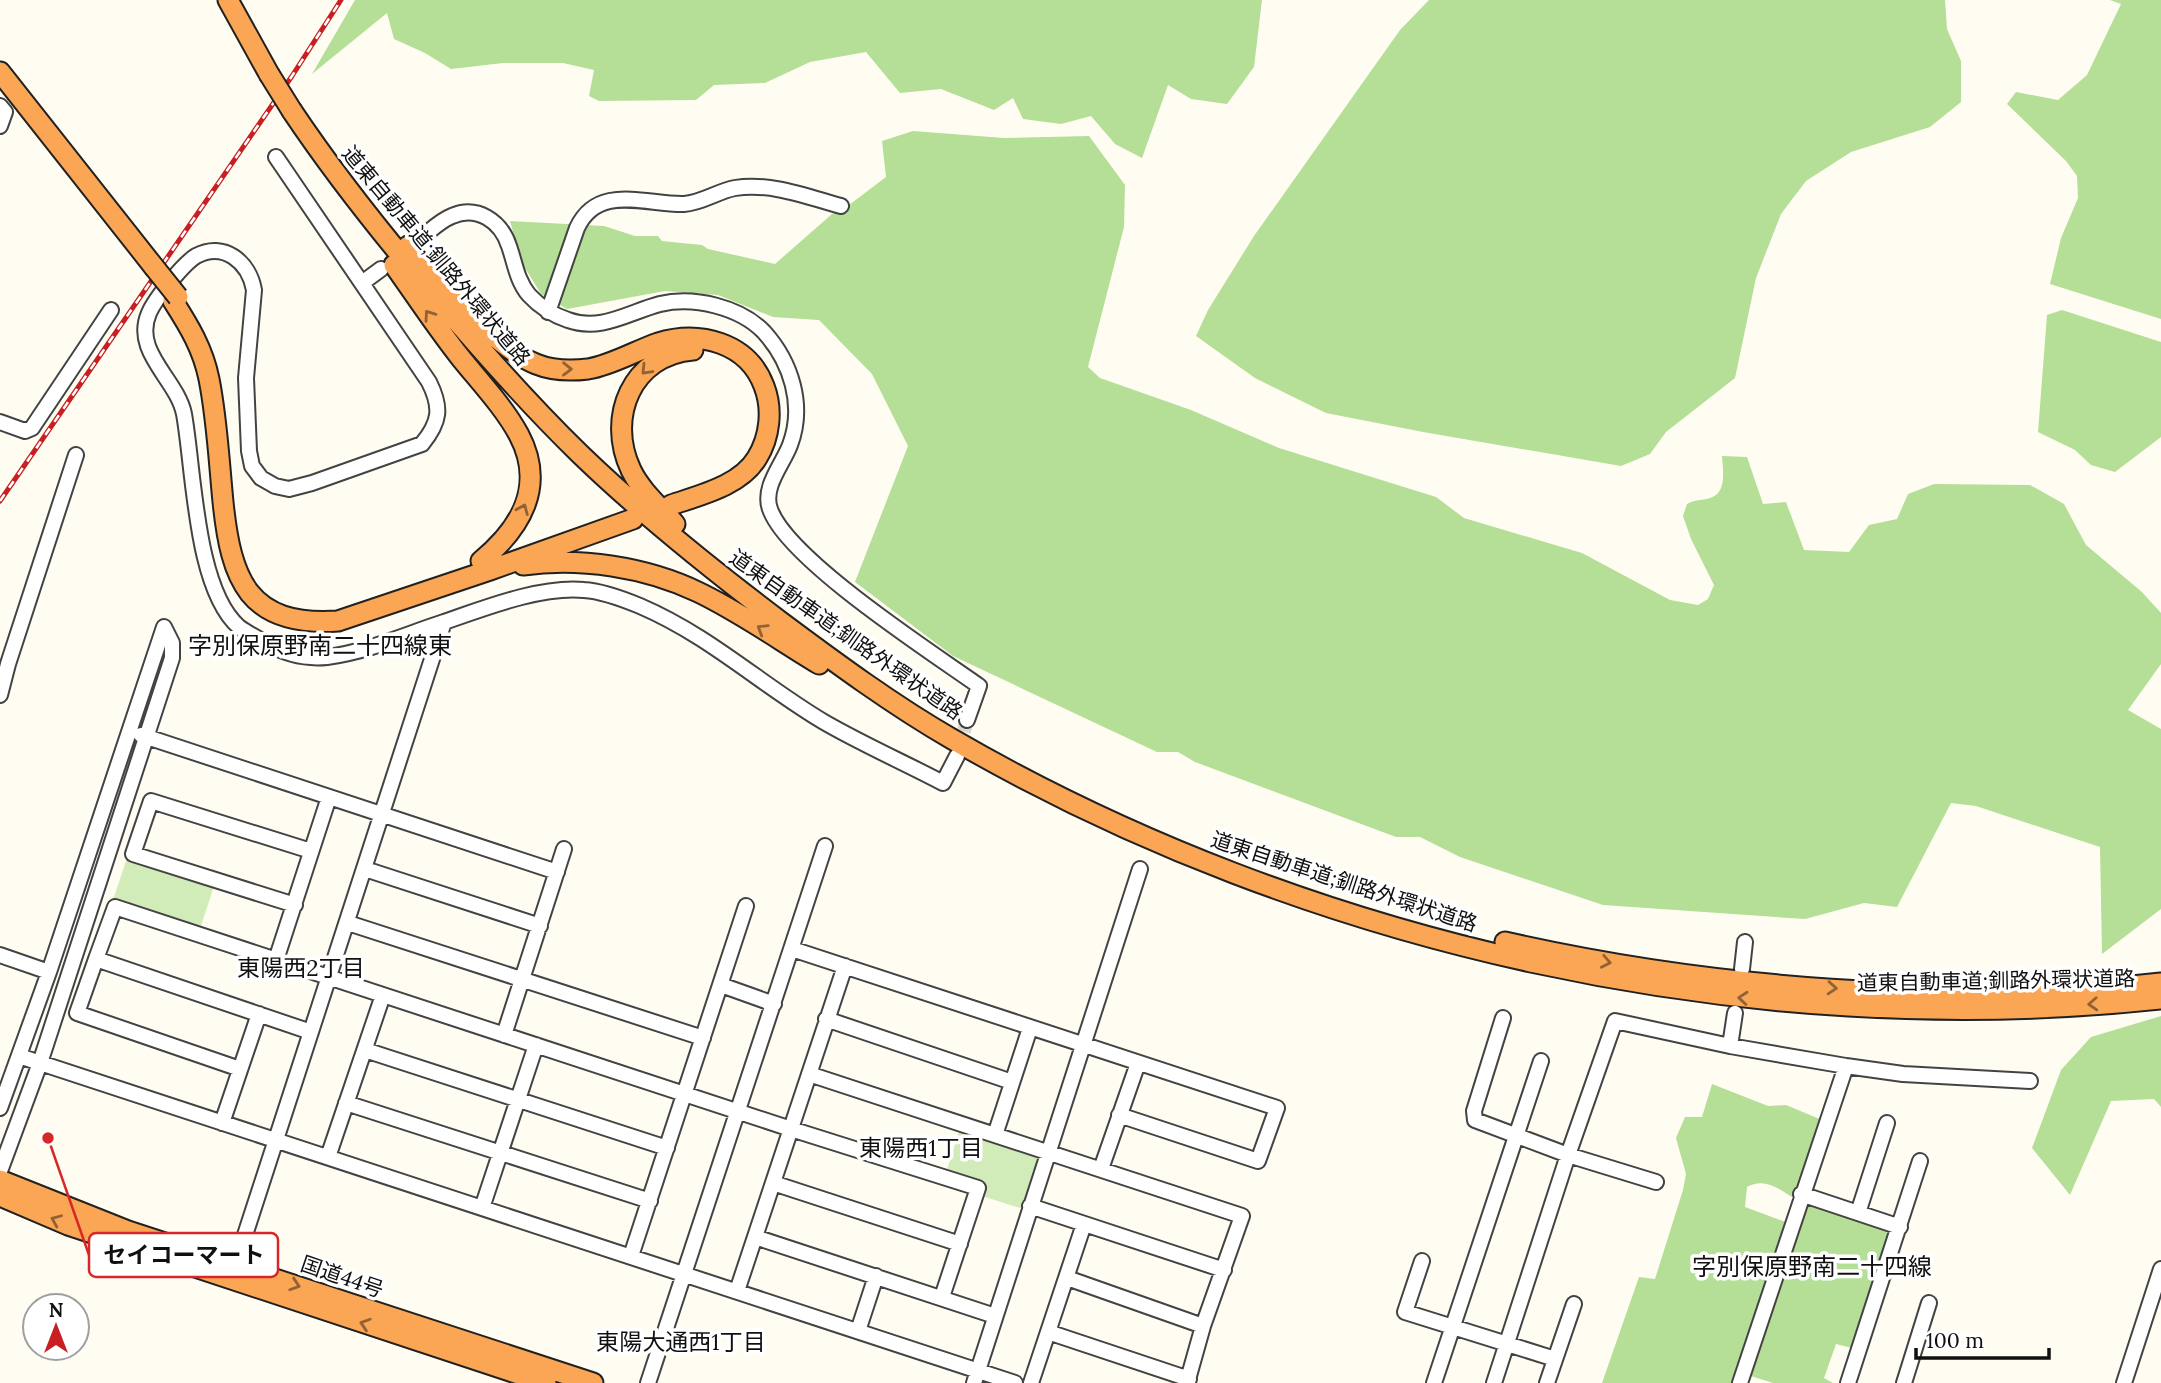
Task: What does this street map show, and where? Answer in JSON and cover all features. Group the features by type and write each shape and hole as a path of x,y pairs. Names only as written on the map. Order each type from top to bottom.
{"highway":[{"name":"道東自動車道;釧路外環状道路","path":"228,0 295,107 314,144 396,250 492,361 580,454 813,636 889,690 954,731 1091,803 1233,863 1363,905 1439,927 1634,967 1735,980 1841,989 1925,992 2029,992 2161,983"},
{"name":"道東自動車道;釧路外環状道路","path":"238,0 272,70"},
{"path":"0,72 152,269"},
{"path":"0,81 176,299 199,344 209,378 226,535 234,567 249,592 275,614 313,623 338,621 648,508 710,491 738,477 753,465 761,451 769,424 768,396 760,376 746,358 733,348 700,338 682,338 660,343 591,368 570,371 534,364 506,347 491,333 369,204"},
{"name":"道東自動車道;釧路外環状道路","path":"295,107 418,266 498,356 587,449 740,591 886,697 950,738 1100,815 1219,867 1361,915 1436,938 1633,983 1840,1006 1926,1010 2017,1008 2161,999"},
{"path":"314,144 338,187 444,337 519,434 525,450 530,481 527,499 512,533 485,566"},
{"path":"648,508 710,479 731,467 743,456 755,434 757,410 750,387 742,372 731,361 698,349 665,356 651,364 640,376 624,404 621,438 631,471 641,487 685,534"},
{"path":"485,566 566,563 652,575 698,592 823,667 886,697"},
{"name":"国道44号","path":"0,1180 233,1273 546,1383"},
{"name":"国道44号","path":"0,1196 68,1225 593,1383"}],"street":[{"path":"0,106 5,112 0,126"},
{"path":"276,156 429,382 439,408 431,433 422,444 289,489 275,486 261,478 252,466 249,451 246,378 254,290 252,280 241,261 229,254 206,253 188,261 149,313 145,337 148,350 173,387 183,411 195,506 211,583 222,606 238,626 278,649 298,656 325,657 348,653 486,607 544,593 584,590 623,599 669,619 716,647 824,721 943,783 957,756"},
{"path":"548,312 577,228 582,218 595,207 622,198 686,204 735,188 752,187 775,189 841,206"},
{"path":"417,241 449,217 465,212 487,217 500,227 518,276 528,294 548,312 571,321 607,323 663,303 690,302 739,313 761,330 778,350 790,374 796,398 796,421 791,444 769,489 769,506 776,522 790,541 835,580 979,685 967,720"},
{"path":"362,283 381,269"},
{"path":"0,422 25,431 32,428 111,310"},
{"path":"0,695 76,455"},
{"path":"233,1273 444,622"},
{"path":"0,1108 49,972 164,627 172,643 172,658 40,1063 0,1171"},
{"path":"129,731 557,872"},
{"path":"276,960 329,797"},
{"path":"295,905 133,854 151,800 311,851"},
{"path":"648,1383 825,846"},
{"path":"504,1035 565,849"},
{"path":"365,869 540,926"},
{"path":"976,1376 1140,869"},
{"path":"631,1256 746,906"},
{"path":"240,1069 77,1013 115,907 978,1188 942,1297"},
{"path":"348,923 703,1038"},
{"path":"1742,969 1745,942"},
{"path":"792,949 1276,1108 1258,1161 1119,1115"},
{"path":"0,955 49,972"},
{"path":"96,959 311,1032"},
{"path":"737,1291 845,966"},
{"path":"721,985 774,1004"},
{"path":"328,1157 383,995"},
{"path":"1730,1046 1735,1013"},
{"path":"222,1123 259,1014"},
{"path":"1503,1018 1474,1111 1475,1121 1568,1155 1656,1182"},
{"path":"826,1019 1012,1082"},
{"path":"1494,1383 1615,1021 1730,1046 1846,1066 1903,1074 2030,1081"},
{"path":"995,1135 1030,1028"},
{"path":"482,1208 536,1045"},
{"path":"365,1050 667,1148"},
{"path":"19,1056 685,1273 858,1331 976,1376 1015,1383"},
{"path":"1434,1383 1541,1061"},
{"path":"1101,1169 1138,1063"},
{"path":"1758,1383 1741,1380 1846,1066"},
{"path":"809,1074 1242,1216 1203,1326 1188,1381 1048,1332"},
{"path":"346,1103 650,1202"},
{"path":"1858,1213 1887,1123"},
{"path":"1849,1383 1920,1161"},
{"path":"773,1183 960,1244"},
{"path":"1801,1194 1900,1227"},
{"path":"1030,1206 1224,1270"},
{"path":"1031,1383 1084,1224"},
{"path":"755,1237 995,1316"},
{"path":"1422,1261 1405,1312 1555,1359"},
{"path":"2123,1383 2161,1269"},
{"path":"858,1331 876,1276"},
{"path":"1067,1278 1203,1326"},
{"path":"1904,1383 1929,1303"},
{"path":"1547,1383 1574,1304"}],"green space":[{"path":"355,0 1262,0 1254,67 1227,104 1191,99 1168,85 1142,158 1115,144 1091,116 1061,124 1023,119 1013,98 994,110 941,89 900,93 866,52 810,62 765,83 714,85 696,100 599,101 589,96 594,70 563,63 503,63 451,69 394,39 387,13 312,74"},
{"path":"1429,0 1945,0 1947,29 1961,61 1961,102 1930,127 1851,152 1806,181 1781,214 1756,278 1735,378 1666,432 1650,454 1621,466 1326,413 1255,378 1196,336 1208,310 1254,236 1400,30"},
{"path":"2110,0 2161,0 2161,319 2050,284 2061,238 2078,198 2077,176 2066,161 2007,104 2016,92 2058,100 2087,75 2121,4"},
{"path":"913,131 1004,138 1089,136 1125,185 1124,227 1088,367 1100,378 1191,410 1279,448 1436,497 1464,518 1582,553 1670,600 1698,605 1708,599 1714,585 1691,539 1683,516 1687,504 1710,498 1719,492 1723,481 1722,456 1747,457 1763,504 1786,502 1804,550 1849,552 1869,525 1897,519 1908,494 1934,484 2030,485 2064,504 2086,545 2142,592 2161,613 2161,664 2128,710 2161,729 2161,909 2102,954 2100,847 1976,806 1951,803 1897,907 1864,903 1805,919 1603,905 1460,857 1420,837 1396,837 1195,762 1178,752 1157,752 953,656 855,582 908,446 872,374 819,320 773,317 718,295 665,291 567,309 541,294 522,263 510,221 604,226 635,236 658,236 662,241 702,245 708,249 775,264 832,214 849,205 886,177 882,141"},
{"path":"2062,310 2161,342 2161,437 2115,472 2091,465 2075,450 2038,432 2047,315"},
{"path":"127,858 214,886 200,929 113,900"},
{"path":"2161,1016 2161,1107 2154,1099 2111,1101 2070,1195 2032,1148 2061,1070 2091,1037"},
{"path":"1712,1084 1768,1106 1786,1105 1822,1120 1794,1198 1771,1185 1753,1184 1747,1187 1745,1207 1788,1223 1808,1203 1892,1230 1856,1349 1836,1344 1824,1378 1833,1383 1773,1383 1738,1372 1734,1383 1602,1383 1639,1277 1655,1279 1683,1190 1686,1174 1676,1138 1685,1117 1702,1117"},
{"path":"959,1131 1040,1156 1023,1209 982,1196 985,1185 946,1173"}],"tunnel":[{"path":"958,752 967,720"}],"railway":[{"path":"0,501 292,76 341,0"}],"place":[{"name":"セイコーマート","path":"48,1138"}],"district":[{"name":"字別保原野南二十四線東","path":"320,646"},
{"name":"東陽西2丁目","path":"301,968"},
{"name":"東陽西1丁目","path":"921,1148"},
{"name":"字別保原野南二十四線","path":"1812,1267"},
{"name":"東陽大通西1丁目","path":"681,1342"}]}
